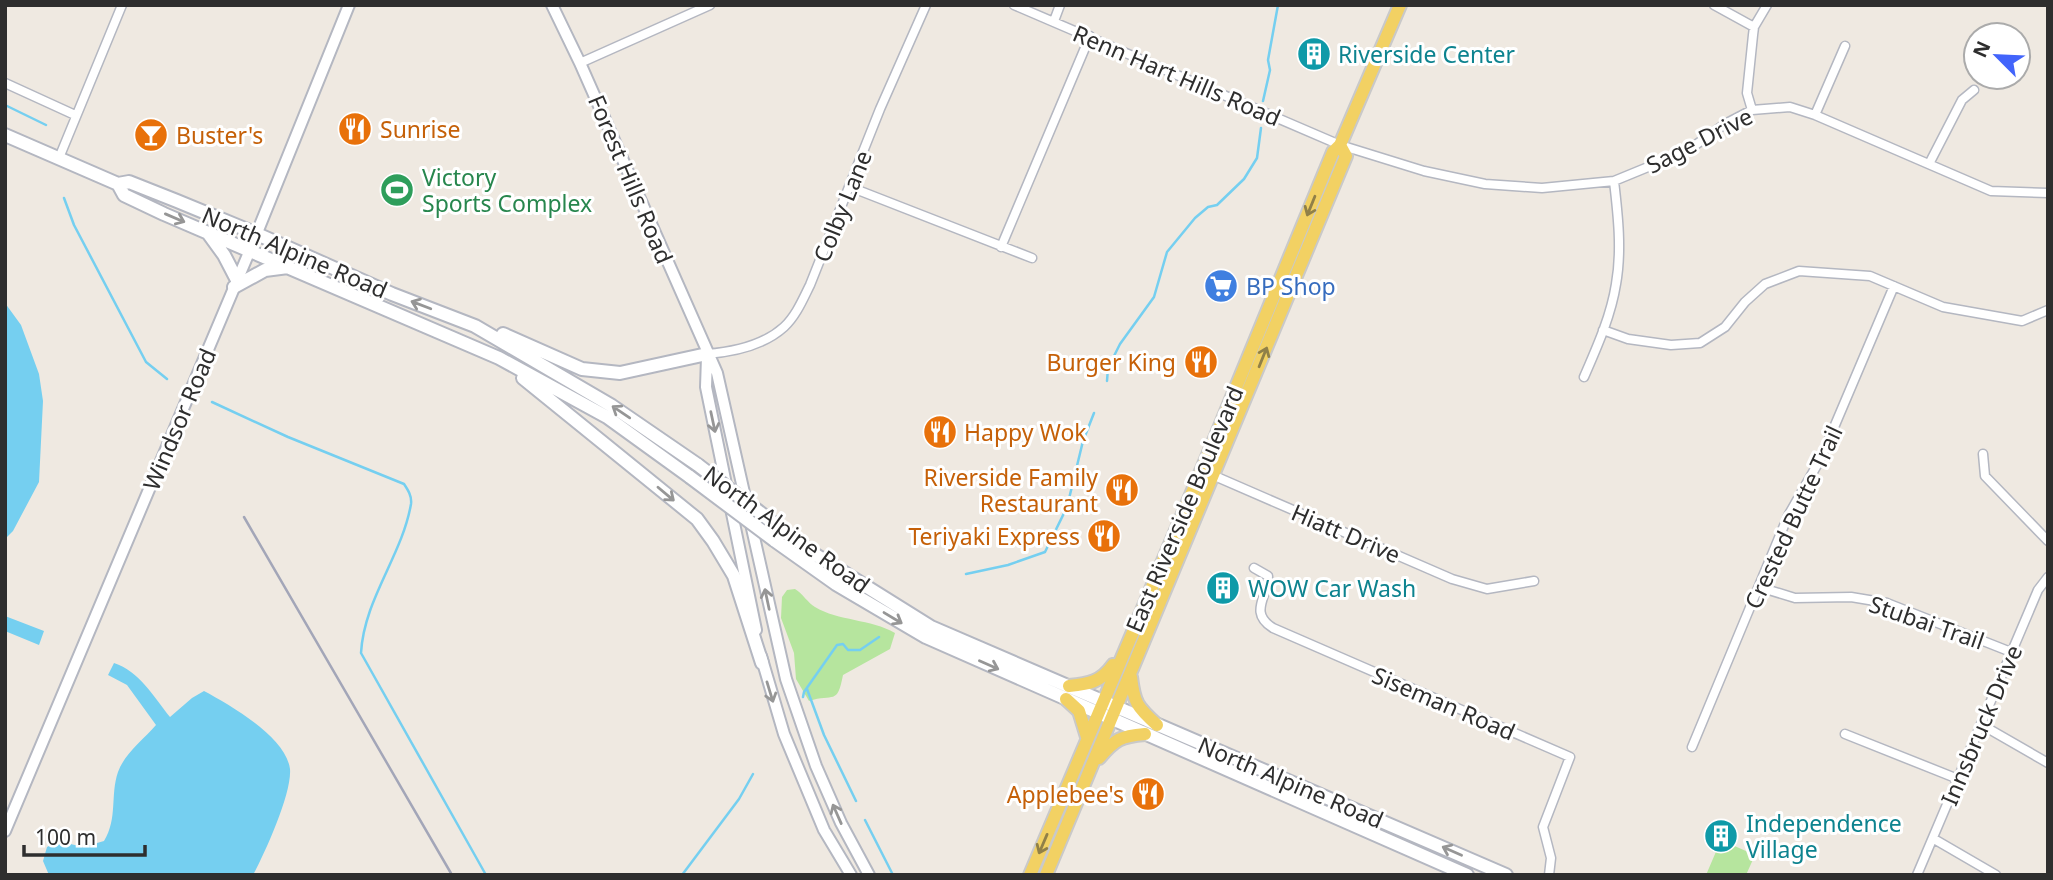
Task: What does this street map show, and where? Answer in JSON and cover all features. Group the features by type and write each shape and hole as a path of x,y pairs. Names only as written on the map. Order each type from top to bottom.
{"main road":[{"name":"East Riverside Boulevard","path":"1030,875 1333,152 1340,145 1400,5"},
{"name":"North Alpine Road","path":"5,135 118,184 129,182 257,234 392,294 475,326 612,406 698,465 836,584 926,638 1114,713 1157,724 1225,761 1467,875"},
{"name":"East Riverside Boulevard","path":"1046,875 1346,156 1340,145"},
{"name":"North Alpine Road","path":"118,184 124,195 499,358 607,417 690,477 777,534"},
{"path":"208,233 224,255 236,284 265,270 288,267"},
{"path":"475,326 482,325 582,369 620,373 707,354"},
{"path":"499,358 696,519 734,576 762,663"},
{"path":"1087,738 1079,711 1067,692 1104,677 1124,650"},
{"path":"1130,673 1133,699 1139,709 1157,724"},
{"name":"North Alpine Road","path":"1114,713 1145,734 1225,761 1506,875"},
{"path":"1090,769 1110,745 1123,736 1145,734"}],"street":[{"path":"59,158 122,5"},
{"name":"Windsor Road","path":"7,824 257,234 349,5"},
{"name":"Forest Hills Road","path":"552,5 717,373 786,679 816,766 841,823 869,875"},
{"path":"580,64 710,5"},
{"name":"Colby Lane","path":"707,354 727,353 764,341 784,327 797,310 810,285 880,109 926,5"},
{"name":"Renn Hart Hills Road","path":"1014,5 1340,145"},
{"path":"1054,21 1060,5"},
{"path":"1714,5 1754,27"},
{"path":"1752,110 1747,93 1754,27 1767,5"},
{"path":"1001,247 1090,36"},
{"path":"1815,114 1845,46"},
{"path":"5,83 75,115"},
{"path":"1929,164 1962,100 1973,91"},
{"name":"Sage Drive","path":"1340,145 1423,171 1485,184 1542,188 1614,181 1687,151 1725,124 1752,110 1790,107 1815,114 1991,191 2047,195"},
{"path":"1584,377 1603,330 1616,284 1619,219 1614,181"},
{"path":"850,187 1032,258"},
{"path":"1603,330 1628,339 1671,345 1700,343 1725,327 1745,302 1765,284 1799,271 1870,276 1943,307 2022,321 2048,310"},
{"name":"Crested Butte Trail","path":"1692,747 1788,516 1821,458 1894,286"},
{"name":"Forest Hills Road","path":"707,354 706,387 762,663 784,734 824,830 851,875"},
{"path":"1983,454 1985,477 2048,541"},
{"name":"Hiatt Drive","path":"1201,470 1452,579 1487,589 1534,581"},
{"name":"Siseman Road","path":"1254,568 1268,576 1261,611 1265,622 1273,628 1570,757 1542,827 1551,858 1549,875"},
{"name":"Innsbruck Drive","path":"1917,875 2038,590 2048,577"},
{"name":"Stubai Trail","path":"1759,587 1796,598 1850,597 1887,603 2011,652"},
{"path":"1982,725 2048,763"},
{"path":"1845,734 1958,779"},
{"path":"1934,839 1996,875"}],"green space":[{"path":"795,589 824,612 876,625 895,633 890,649 843,675 839,691 833,697 809,701 796,679 794,653 781,618 782,597 787,590"},
{"path":"1721,840 1755,855 1746,875 1706,875"}],"water":[{"path":"5,303 21,325 39,374 43,401 39,482 13,531 5,539"},
{"path":"5,616 44,631 39,645 5,631"},
{"path":"114,663 138,678 170,717 204,691 255,723 279,745 290,769 287,793 277,823 253,875 49,875 43,861 47,847 58,841 83,847 104,841 111,824 114,789 121,765 156,725 127,685 108,675"}],"waterway":[{"path":"1263,101 1270,70 1268,60 1278,5"},
{"path":"5,105 46,125"},
{"path":"1107,381 1108,368 1120,344 1154,297 1167,252 1195,218 1208,207 1217,205 1244,179 1257,158 1261,128"},
{"path":"64,198 74,225 146,362 167,379"},
{"path":"212,402 288,437 404,484 407,489 411,501 406,523 369,614 361,653 486,875"},
{"path":"966,574 1008,565 1045,552 1067,507 1083,441 1094,413"},
{"path":"803,697 837,645 843,644 848,650 860,650 879,637"},
{"path":"807,689 824,735 856,801"},
{"path":"682,875 739,799 753,774"},
{"path":"865,820 893,875"}],"railway":[{"path":"244,517 452,875"}],"place":[{"name":"Riverside Center","path":"1314,54"},
{"name":"Sunrise","path":"355,129"},
{"name":"Buster's","path":"151,135"},
{"name":"Victory Sports Complex","path":"397,190"},
{"name":"BP Shop","path":"1221,286"},
{"name":"Burger King","path":"1201,362"},
{"name":"Happy Wok","path":"940,432"},
{"name":"Riverside Family Restaurant","path":"1122,490"},
{"name":"Teriyaki Express","path":"1104,536"},
{"name":"WOW Car Wash","path":"1223,588"},
{"name":"Applebee's","path":"1148,794"},
{"name":"Independence Village","path":"1721,836"}]}
